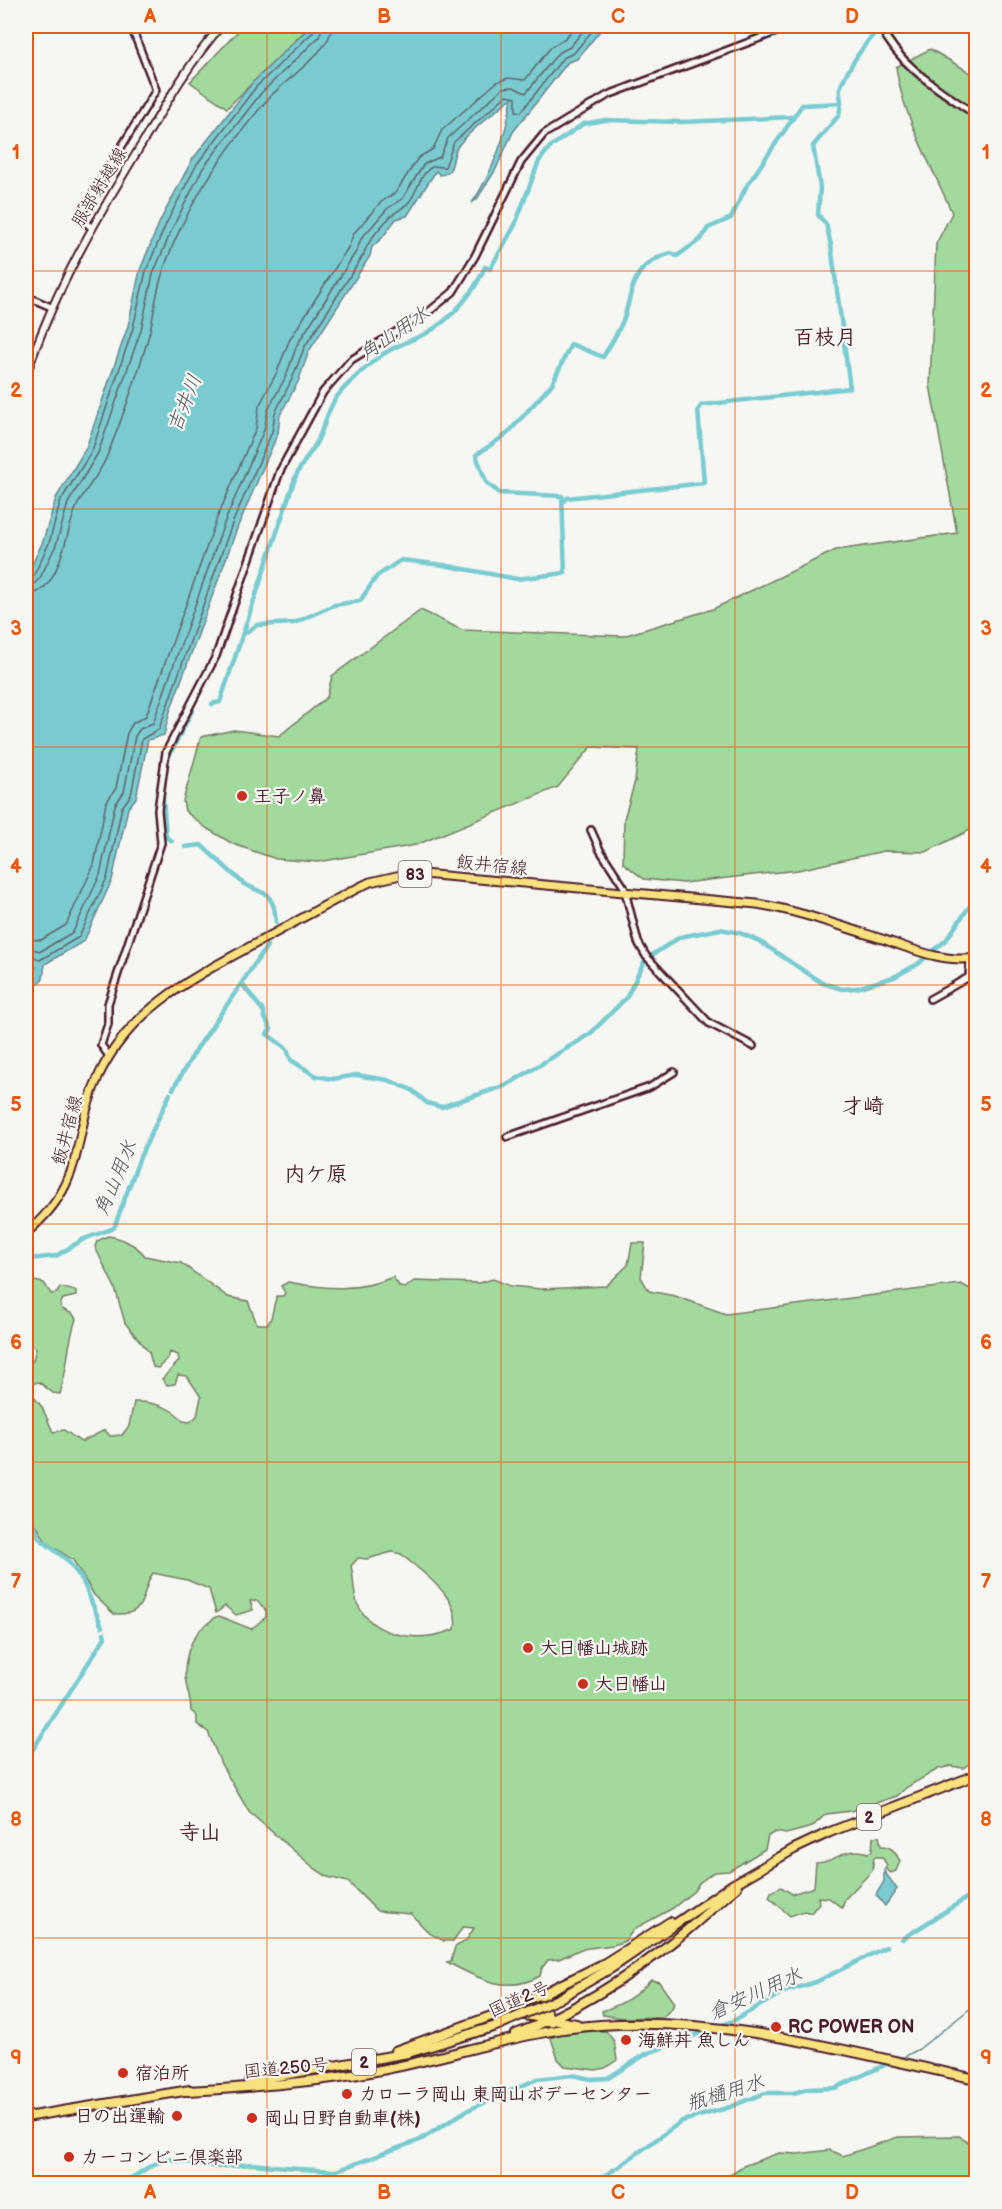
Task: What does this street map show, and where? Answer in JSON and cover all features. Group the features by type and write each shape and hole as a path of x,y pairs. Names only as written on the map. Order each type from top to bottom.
{"highway":[{"name":"国道2号","path":"26,2117 229,2085 408,2053 496,2026 558,1999 613,1967 764,1865 830,1832 976,1775"},
{"path":"579,2026 573,2019 572,2013 680,1936 764,1865"},
{"path":"497,2014 606,1963 694,1906 702,1905"},
{"path":"494,2042 549,2020 603,1991"},
{"path":"546,1992 542,2004 549,2020"},
{"path":"512,2013 526,2021 525,2030"},
{"name":"国道250号","path":"229,2085 318,2065 387,2053 497,2014 512,2013 549,2020 558,2026 704,2026 728,2029 788,2038 976,2079"},
{"name":"国道250号","path":"188,2091 330,2080 405,2065 494,2042 579,2026"}],"main road":[{"name":"服部射越線","path":"26,376 51,307 90,227 180,79 221,26"},
{"name":"飯井宿線","path":"26,1233 52,1208 69,1182 91,1097 110,1056 140,1016 173,990 370,882 405,874 423,874 781,908 925,953 973,959"}],"street":[{"path":"90,227 81,219 82,212 156,90 131,26"},
{"path":"110,1056 101,1045 108,1024 108,1004 161,843 158,810 166,752 216,656 280,471 324,392 351,360 431,310 453,292 475,256 521,162 544,134 608,95 792,26"},
{"path":"880,26 896,53 914,71 976,115"},
{"path":"26,296 51,307"},
{"path":"591,830 626,893 638,942 651,961 709,1023 753,1046"},
{"path":"930,999 969,977 973,959"},
{"path":"507,1137 650,1087 674,1072"}],"green space":[{"path":"243,26 310,26 227,108 190,82"},
{"path":"930,49 976,76 976,827 926,852 884,851 798,870 683,883 644,879 623,863 624,819 635,781 639,749 591,747 558,787 416,845 318,862 276,859 233,844 206,828 185,811 183,801 201,737 234,730 279,736 327,697 332,676 421,610 462,630 623,636 713,609 836,550 957,533 930,385 936,244 952,213 911,122 899,85 896,67"},
{"path":"108,1236 118,1238 133,1245 145,1256 181,1263 228,1297 248,1301 257,1324 268,1324 277,1296 283,1296 285,1293 281,1286 288,1282 341,1288 367,1285 393,1277 400,1287 405,1288 414,1281 479,1283 493,1279 510,1286 541,1289 606,1286 628,1265 632,1243 645,1243 641,1277 649,1291 675,1296 726,1314 961,1284 976,1292 976,1759 963,1768 951,1766 938,1769 907,1787 897,1796 851,1811 826,1814 812,1827 786,1834 775,1832 768,1836 765,1849 729,1871 714,1872 673,1908 634,1929 625,1941 581,1949 559,1959 548,1960 540,1976 528,1982 504,1984 492,1982 447,1962 451,1961 455,1947 466,1941 474,1928 463,1927 453,1941 444,1941 429,1933 411,1914 377,1911 348,1882 328,1877 314,1868 249,1812 221,1764 208,1732 197,1724 197,1716 191,1711 185,1679 186,1661 191,1643 201,1629 217,1616 251,1629 266,1617 266,1611 258,1601 250,1601 253,1610 236,1615 225,1606 216,1613 209,1589 187,1580 153,1573 138,1607 125,1614 114,1614 94,1595 73,1560 46,1542 35,1523 26,1495 26,1365 33,1361 36,1348 26,1341 26,1284 29,1280 44,1283 51,1294 57,1293 60,1287 76,1291 76,1296 63,1299 60,1304 62,1309 73,1314 76,1319 60,1394 53,1393 39,1382 34,1383 29,1391 42,1407 53,1432 64,1430 81,1442 105,1430 110,1436 122,1435 129,1426 134,1402 161,1406 179,1416 183,1421 190,1422 197,1416 201,1397 187,1376 178,1375 175,1384 167,1385 162,1379 179,1361 178,1355 170,1352 168,1358 158,1368 153,1367 149,1352 125,1323 115,1288 95,1247 97,1241","holes":["392,1552 401,1554 429,1577 446,1596 452,1606 455,1629 428,1636 400,1635 386,1631 364,1615 357,1603 351,1566 358,1558 367,1559"]},
{"path":"879,1836 881,1846 893,1850 900,1861 896,1871 891,1873 885,1869 887,1865 882,1857 874,1857 872,1871 845,1899 842,1908 829,1898 818,1897 819,1903 811,1913 804,1911 790,1916 769,1897 771,1892 781,1887 792,1894 814,1887 816,1863 853,1851 868,1853 872,1851 873,1837"},
{"path":"651,1980 659,1982 674,2003 663,2017 623,2018 603,2015 602,2011 629,1999"},
{"path":"606,2031 614,2041 617,2060 605,2068 596,2070 565,2066 558,2059 551,2038 561,2033"},
{"path":"959,2136 970,2143 976,2157 976,2176 967,2183 716,2183 743,2166 779,2153 798,2154 830,2150 843,2156 898,2137"}],"water":[{"name":"吉井川","path":"311,26 604,26 577,59 568,62 513,132 495,171 472,203 497,153 512,98 463,140 456,150 449,171 440,175 436,171 407,216 396,219 372,247 370,256 309,351 298,382 280,415 278,433 238,526 170,711 164,735 148,740 136,798 128,808 112,880 84,941 45,964 43,979 31,989 26,979 36,967 29,961 26,962 26,578 43,541 56,498 86,448 128,326 140,270 160,221 192,160 252,83"},
{"path":"884,1871 897,1889 885,1906 876,1895 884,1881"}],"waterway":[{"path":"242,635 257,625 294,623 334,605 360,601 377,576 401,560 443,565 517,579 565,573 562,496 499,493 486,482 476,455 507,434 552,384 571,344 603,357 621,326 634,284 643,269 649,263 671,253 677,256 701,239 708,228 731,218 746,187 802,105 841,103 840,88 847,72 872,36 885,26"},
{"name":"角山用水","path":"563,502 567,498 704,483 698,410 702,405 850,388 831,245 826,224 818,215 820,187 813,146 839,115 841,103"},
{"name":"角山用水","path":"212,704 220,702 295,478 317,442 337,396 376,359 435,328 461,305 485,267 490,269 515,225 539,161 550,147 583,124 605,120 682,122 792,117"},
{"name":"角山用水","path":"166,766 193,709"},
{"name":"角山用水","path":"165,775 163,798 166,837 172,841"},
{"name":"角山用水","path":"185,847 201,845 244,884 268,895 274,907 276,922"},
{"path":"242,984 264,1012 271,1029 267,1034 287,1049 291,1060 316,1076 333,1079 356,1075 388,1080 412,1090 427,1103 441,1107 507,1085 590,1034 626,998 646,959 680,937 720,929 740,933 759,941 822,983 842,989 857,988 894,977 918,964 946,940 976,897"},
{"name":"角山用水","path":"173,1089 196,1050 267,946"},
{"name":"角山用水","path":"30,1259 56,1256 84,1239 114,1228 140,1157 170,1094"},
{"name":"角山用水","path":"26,1504 39,1538 67,1560 82,1579 102,1627"},
{"name":"角山用水","path":"26,1760 105,1637 104,1633"},
{"name":"倉安川用水","path":"902,1939 976,1892"},
{"name":"倉安川用水","path":"300,2169 335,2171 420,2140 466,2111 537,2079 572,2075 591,2079 608,2078 646,2054 735,2020 783,1992 816,1982 886,1947"},
{"path":"902,2058 919,2049 976,2004"},
{"name":"瓶樋用水","path":"617,2168 682,2121 730,2107 765,2093 793,2093 808,2089 835,2088 887,2064"},
{"name":"倉安川用水","path":"122,2184 152,2165 168,2159 218,2167 252,2164 296,2168"},
{"name":"瓶樋用水","path":"592,2184 615,2169"}],"place":[{"name":"王子ノ鼻","path":"242,796"},
{"name":"大日幡山城跡","path":"528,1648"},
{"name":"大日幡山","path":"583,1684"},
{"name":"RC POWER ON","path":"776,2027"},
{"name":"海鮮丼 魚しん","path":"626,2040"},
{"name":"宿泊所","path":"123,2073"},
{"name":"カローラ岡山 東岡山ボデーセンター","path":"347,2094"},
{"name":"日の出運輸","path":"177,2116"},
{"name":"岡山日野自動車(株)","path":"252,2118"},
{"name":"カーコンビニ倶楽部","path":"69,2157"}],"district":[{"name":"百枝月","path":"825,337"},
{"name":"才崎","path":"863,1106"},
{"name":"内ケ原","path":"316,1174"},
{"name":"寺山","path":"200,1832"}]}
